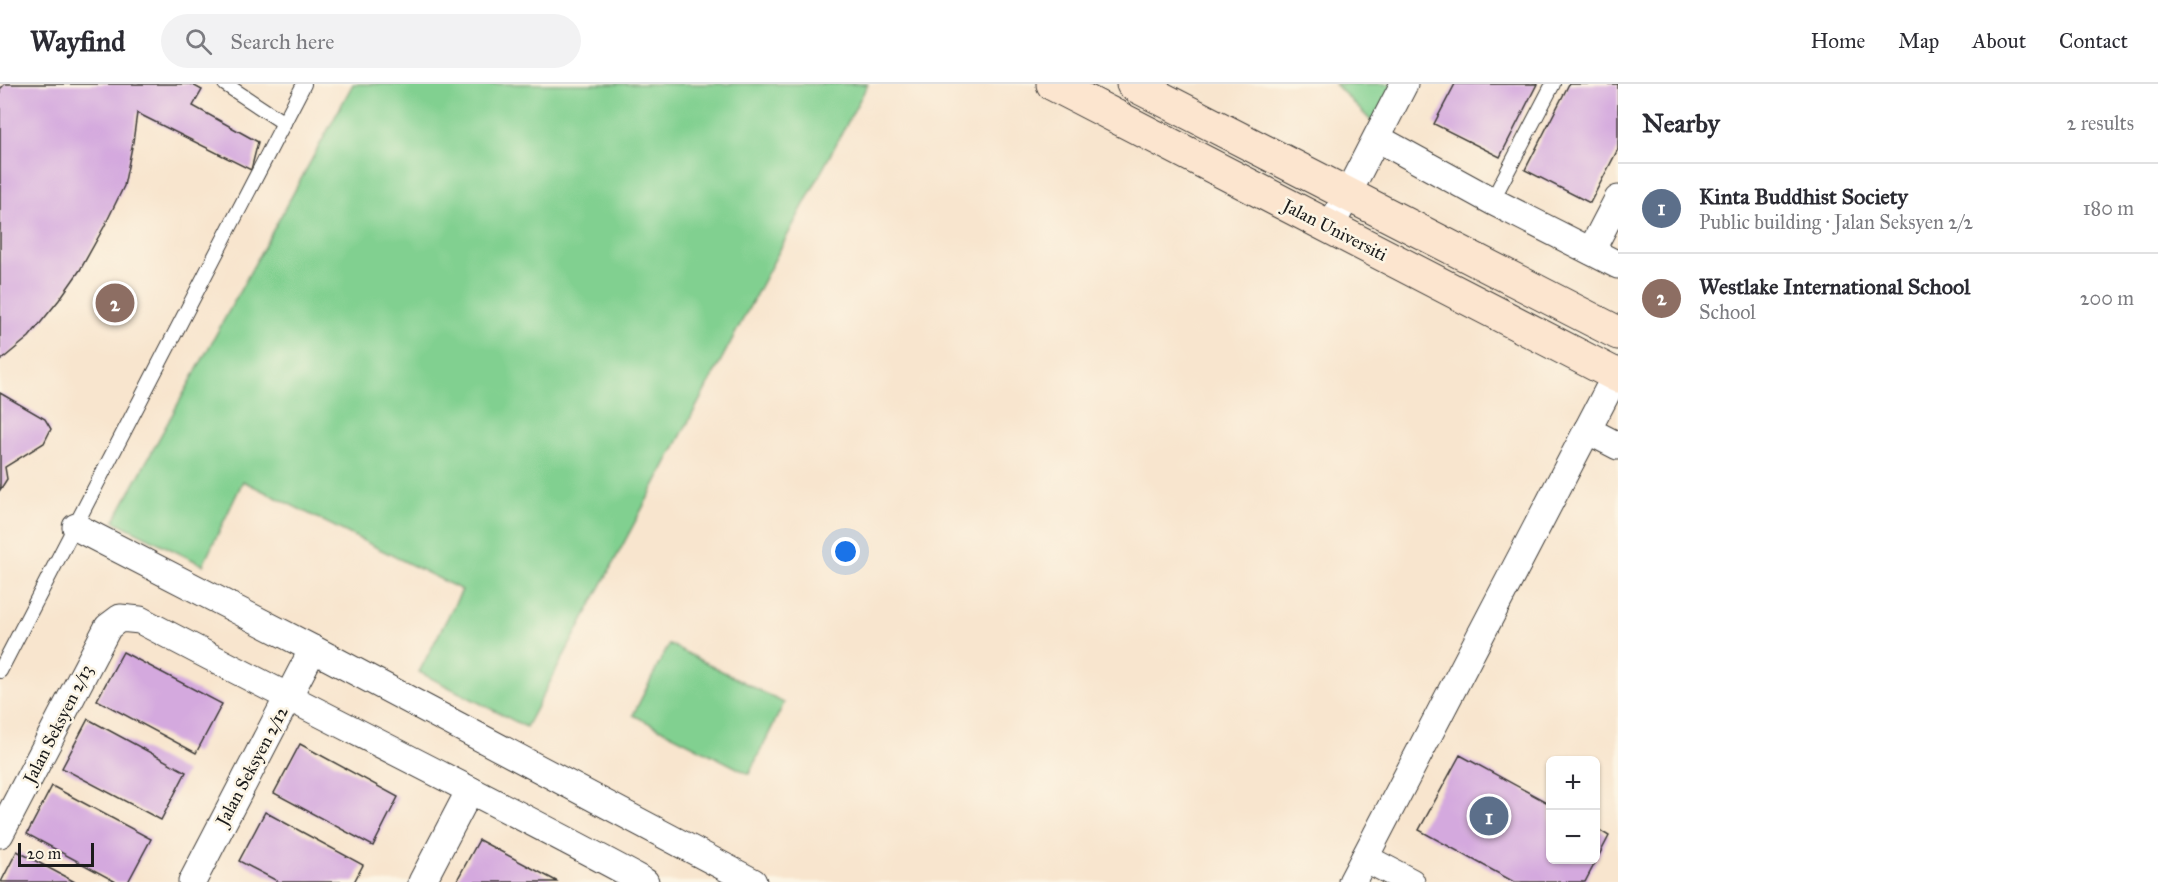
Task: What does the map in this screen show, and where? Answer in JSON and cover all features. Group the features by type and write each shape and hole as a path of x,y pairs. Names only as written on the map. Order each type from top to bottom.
{"street":[{"name":"Jalan Universiti","path":"1053,84 1617,374"},
{"name":"Jalan Universiti","path":"1133,84 1618,333"},
{"path":"1330,228 1404,84"},
{"path":"1377,138 1492,201 1618,265"},
{"path":"1591,251 1618,199"},
{"path":"1352,882 1617,374"},
{"path":"1587,430 1618,446"},
{"path":"76,527 313,649 753,882"},
{"name":"Jalan Seksyen 2/13","path":"0,834 108,627 120,618 140,620 287,698"},
{"name":"Jalan Seksyen 2/12","path":"192,882 313,649"},
{"path":"287,698 389,747 643,882"},
{"path":"422,882 470,790"},
{"path":"1365,858 1411,882"}],"lane":[{"path":"225,84 284,123"},
{"path":"0,671 304,84"},
{"path":"1492,201 1553,84"}],"green space":[{"path":"353,84 868,84 526,727 419,672 462,590 243,481 203,565 114,521"},
{"path":"1335,84 1395,84 1375,125"},
{"path":"669,644 784,703 749,774 633,715"}],"building":[{"path":"5,84 191,84 202,90 193,106 258,142 251,170 137,113 124,186 104,227 80,270 59,300 29,337 0,361 0,89"},
{"path":"1455,84 1537,84 1500,157 1434,124"},
{"path":"1569,84 1618,84 1618,149 1590,203 1525,170"},
{"path":"0,393 45,419 51,429 44,443 5,467 7,479 0,490"},
{"path":"123,652 222,704 196,753 97,700"},
{"path":"88,719 186,772 161,820 62,768"},
{"path":"300,744 398,797 373,846 274,793"},
{"path":"1460,755 1546,802 1546,864 1594,864 1585,882 1514,882 1419,830"},
{"path":"52,786 151,839 128,882 116,882 27,834"},
{"path":"265,812 363,865 354,882 279,882 239,861"},
{"path":"1600,830 1609,836 1600,853"},
{"path":"479,840 558,882 456,882"},
{"path":"17,851 75,882 1,882"}],"place":[{"name":"Westlake International School","path":"115,303"},
{"name":"Kinta Buddhist Society","path":"1489,816"}]}
